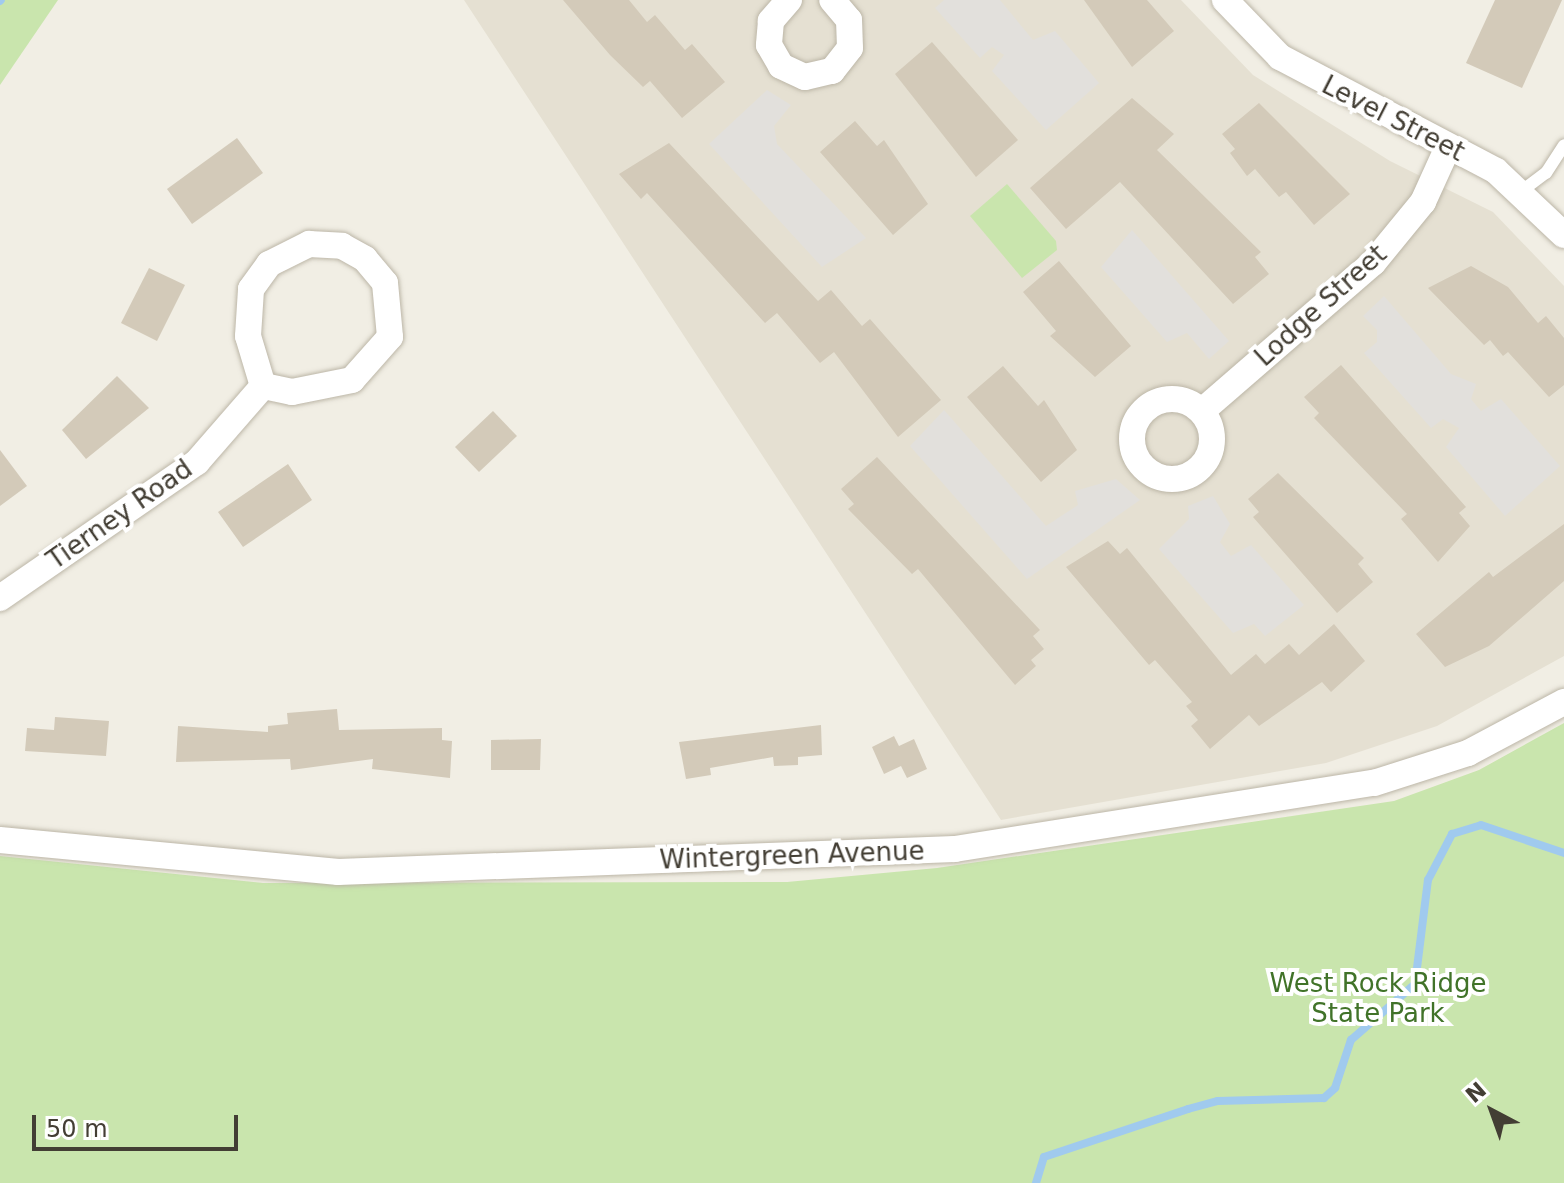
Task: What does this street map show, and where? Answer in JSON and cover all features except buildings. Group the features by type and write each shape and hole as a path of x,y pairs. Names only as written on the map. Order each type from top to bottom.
{"street":[{"path":"789,0 771,21 769,45 781,66 805,77 832,71 850,48 841,3"},
{"name":"Level Street","path":"1225,0 1280,57 1317,82 1496,171 1564,235"},
{"name":"Lodge Street","path":"1202,411 1373,263 1423,202 1448,147"},
{"path":"309,244 342,246 365,259 385,283 392,311 390,337 376,361 327,389 263,386 248,336 256,279 284,252 309,244"},
{"name":"Tierney Road","path":"0,598 197,462 263,386"},
{"name":"Wintergreen Avenue","path":"0,840 338,872 955,849 1374,783 1468,753 1564,702"}],"lane":[{"path":"1519,193 1546,173 1564,145"}],"shaded area":[{"path":"464,0 1181,0 1253,75 1390,161 1493,212 1564,286 1564,656 1437,726 1326,763 1001,820"},
{"path":"944,0 1000,0 1033,40 1055,31 1099,83 1046,130 992,71 1004,55 992,47 980,58 935,8"},
{"path":"767,90 791,105 774,126 777,144 866,238 822,267 709,144"},
{"path":"1132,230 1229,341 1209,359 1187,333 1167,342 1101,267"},
{"path":"1384,296 1451,374 1476,384 1471,399 1481,411 1501,399 1560,466 1505,516 1446,447 1459,428 1443,419 1431,428 1364,353 1377,342 1377,330 1363,316"},
{"path":"944,410 1046,526 1078,505 1075,491 1116,479 1140,500 1027,579 910,446"},
{"path":"1213,496 1230,524 1220,542 1231,556 1251,545 1304,605 1265,636 1254,624 1233,633 1159,549 1189,519 1188,506"}],"green space":[{"path":"0,0 58,0 0,85"},
{"path":"1007,184 1056,241 1057,250 1022,278 970,216"},
{"name":"West Rock Ridge State Park","path":"1564,723 1564,1183 0,1183 0,856 263,883 787,882 937,868 1394,801 1479,770"}],"waterway":[{"path":"1036,1183 1044,1157 1188,1109 1218,1101 1324,1098 1335,1088 1351,1040 1415,984 1428,880 1452,834 1481,825 1564,853"}]}
